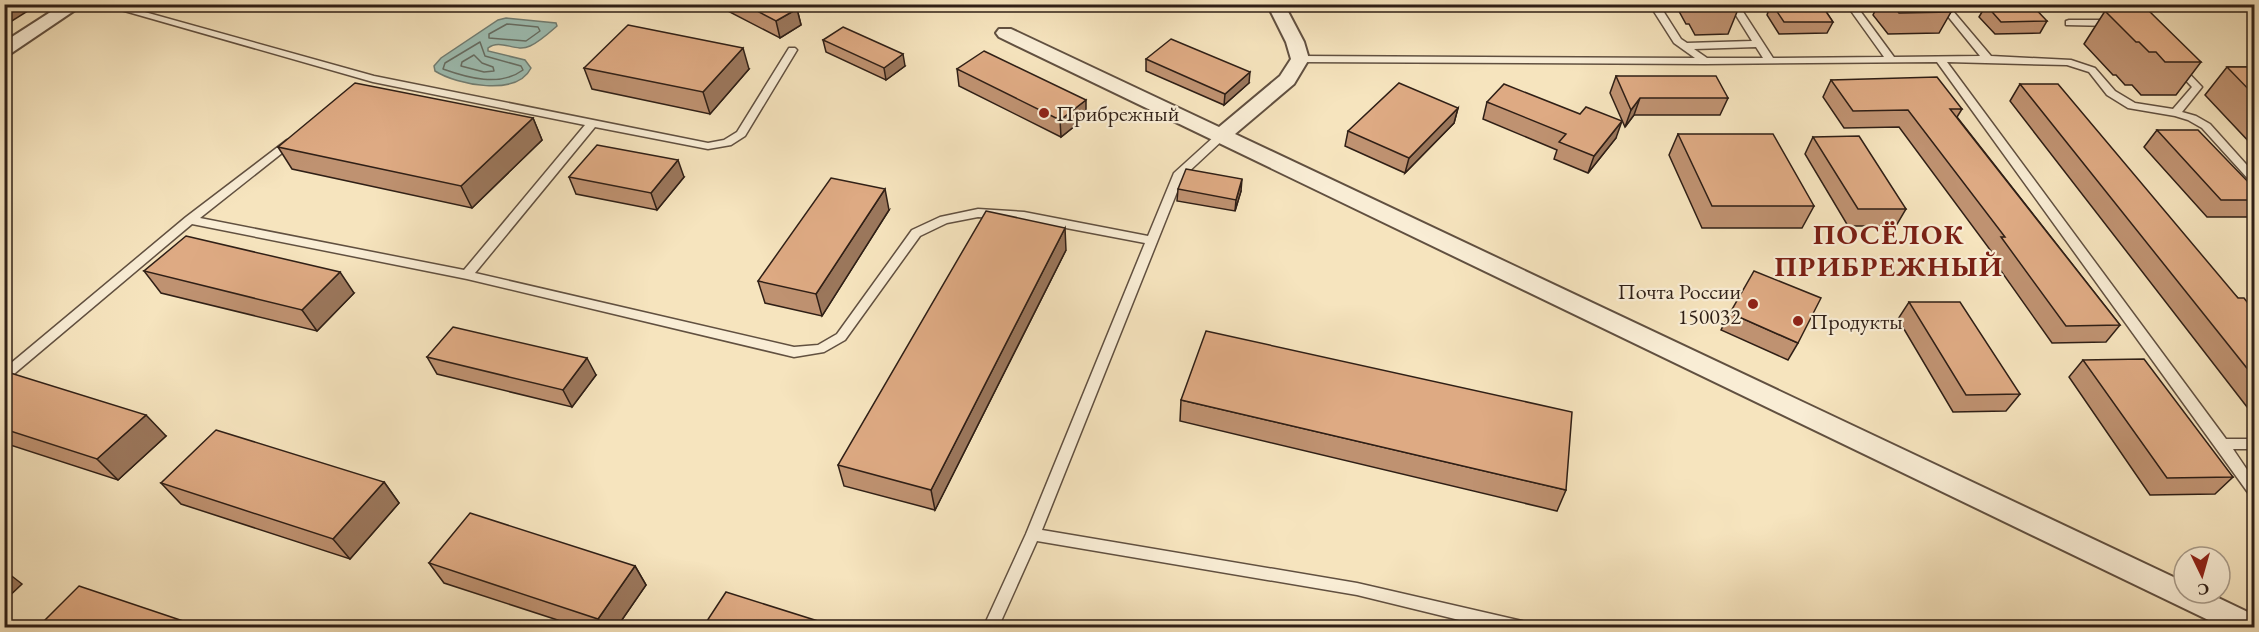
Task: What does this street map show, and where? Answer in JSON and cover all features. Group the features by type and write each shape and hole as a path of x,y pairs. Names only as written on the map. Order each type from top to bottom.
{"street":[{"path":"4,50 76,4"},
{"path":"1221,136 1287,80 1300,59 1295,42 1275,4"},
{"path":"1005,33 2253,627"}],"lane":[{"path":"104,4 369,82 593,122 708,146 727,143 741,134 792,50"},
{"path":"1652,4 1657,8 1677,41 1688,46 1706,61"},
{"path":"1734,4 1770,61"},
{"path":"1850,4 1891,60"},
{"path":"1942,4 1988,59"},
{"path":"2069,23 2125,23"},
{"path":"1688,46 1759,44"},
{"path":"2167,55 2197,87 2176,113"},
{"path":"1300,59 1706,61 1988,59 2068,62 2092,70 2111,93 2132,106 2176,113 2206,126 2254,179"},
{"path":"1941,61 2254,490"},
{"path":"467,275 593,122"},
{"path":"4,375 190,220 300,135"},
{"path":"990,627 1033,534 1178,175 1221,136"},
{"path":"190,220 467,275 794,352 820,349 841,337 916,233 944,220 978,213 1024,216 1151,240"},
{"path":"2222,444 2254,444"},
{"path":"1033,534 1358,589 1522,627"}],"water":[{"path":"506,18 556,23 557,26 540,40 524,48 498,44 488,48 488,51 525,60 531,68 524,77 513,83 486,86 457,81 435,71 434,66 441,58 498,20"}],"building":[{"path":"4,4 25,4 4,17"},
{"path":"744,4 789,4 797,9 776,21"},
{"path":"1704,4 1738,4 1739,7 1706,8"},
{"path":"1772,4 1821,4 1833,22 1784,22"},
{"path":"1892,4 1944,4 1951,12 1899,13"},
{"path":"2031,4 2047,21 2001,22 1986,5"},
{"path":"2105,11 2149,11 2201,62 2165,62 2156,52 2149,52 2139,42 2136,42"},
{"path":"628,25 743,48 703,92 584,68"},
{"path":"843,27 903,54 884,68 823,40"},
{"path":"1171,39 1250,72 1225,94 1146,59"},
{"path":"984,51 1086,100 1060,120 957,69"},
{"path":"2227,67 2254,67 2254,95"},
{"path":"1616,76 1716,76 1728,98 1640,98 1631,110"},
{"path":"1937,77 1962,109 1950,109 2120,325 2066,326 2001,237 2005,237 1908,110 1853,111 1831,80"},
{"path":"355,83 533,118 461,186 278,147"},
{"path":"1399,83 1458,108 1409,158 1348,131"},
{"path":"1504,84 1580,114 1586,107 1622,121 1594,156 1559,142 1566,134 1487,102"},
{"path":"2020,84 2058,84 2238,298 2244,298 2254,311 2254,377"},
{"path":"2157,130 2198,130 2254,188 2254,200 2221,200"},
{"path":"1678,134 1773,134 1814,206 1712,206"},
{"path":"1859,136 1906,209 1858,209 1813,137"},
{"path":"597,145 678,160 651,193 569,177"},
{"path":"1186,169 1242,179 1236,200 1178,189"},
{"path":"831,178 885,189 816,294 758,281"},
{"path":"986,211 1065,228 931,490 838,465"},
{"path":"186,236 340,272 302,310 144,271"},
{"path":"1754,271 1821,298 1798,343 1730,313"},
{"path":"1909,302 1960,302 2020,394 1966,395"},
{"path":"453,327 587,358 563,390 427,357"},
{"path":"1206,331 1572,412 1566,490 1181,400"},
{"path":"2144,359 2233,477 2167,478 2083,360"},
{"path":"4,371 146,415 97,459 4,429"},
{"path":"216,430 384,482 333,539 161,483"},
{"path":"470,513 635,566 598,619 429,563"},
{"path":"79,586 201,627 38,627"},
{"path":"726,592 837,627 703,627"}],"place":[{"name":"Прибрежный","path":"1044,113"},
{"name":"Почта России 150032","path":"1753,304"},
{"name":"Продукты","path":"1798,321"}],"district":[{"name":"ПОСЁЛОК ПРИБРЕЖНЫЙ","path":"1889,250"}]}
